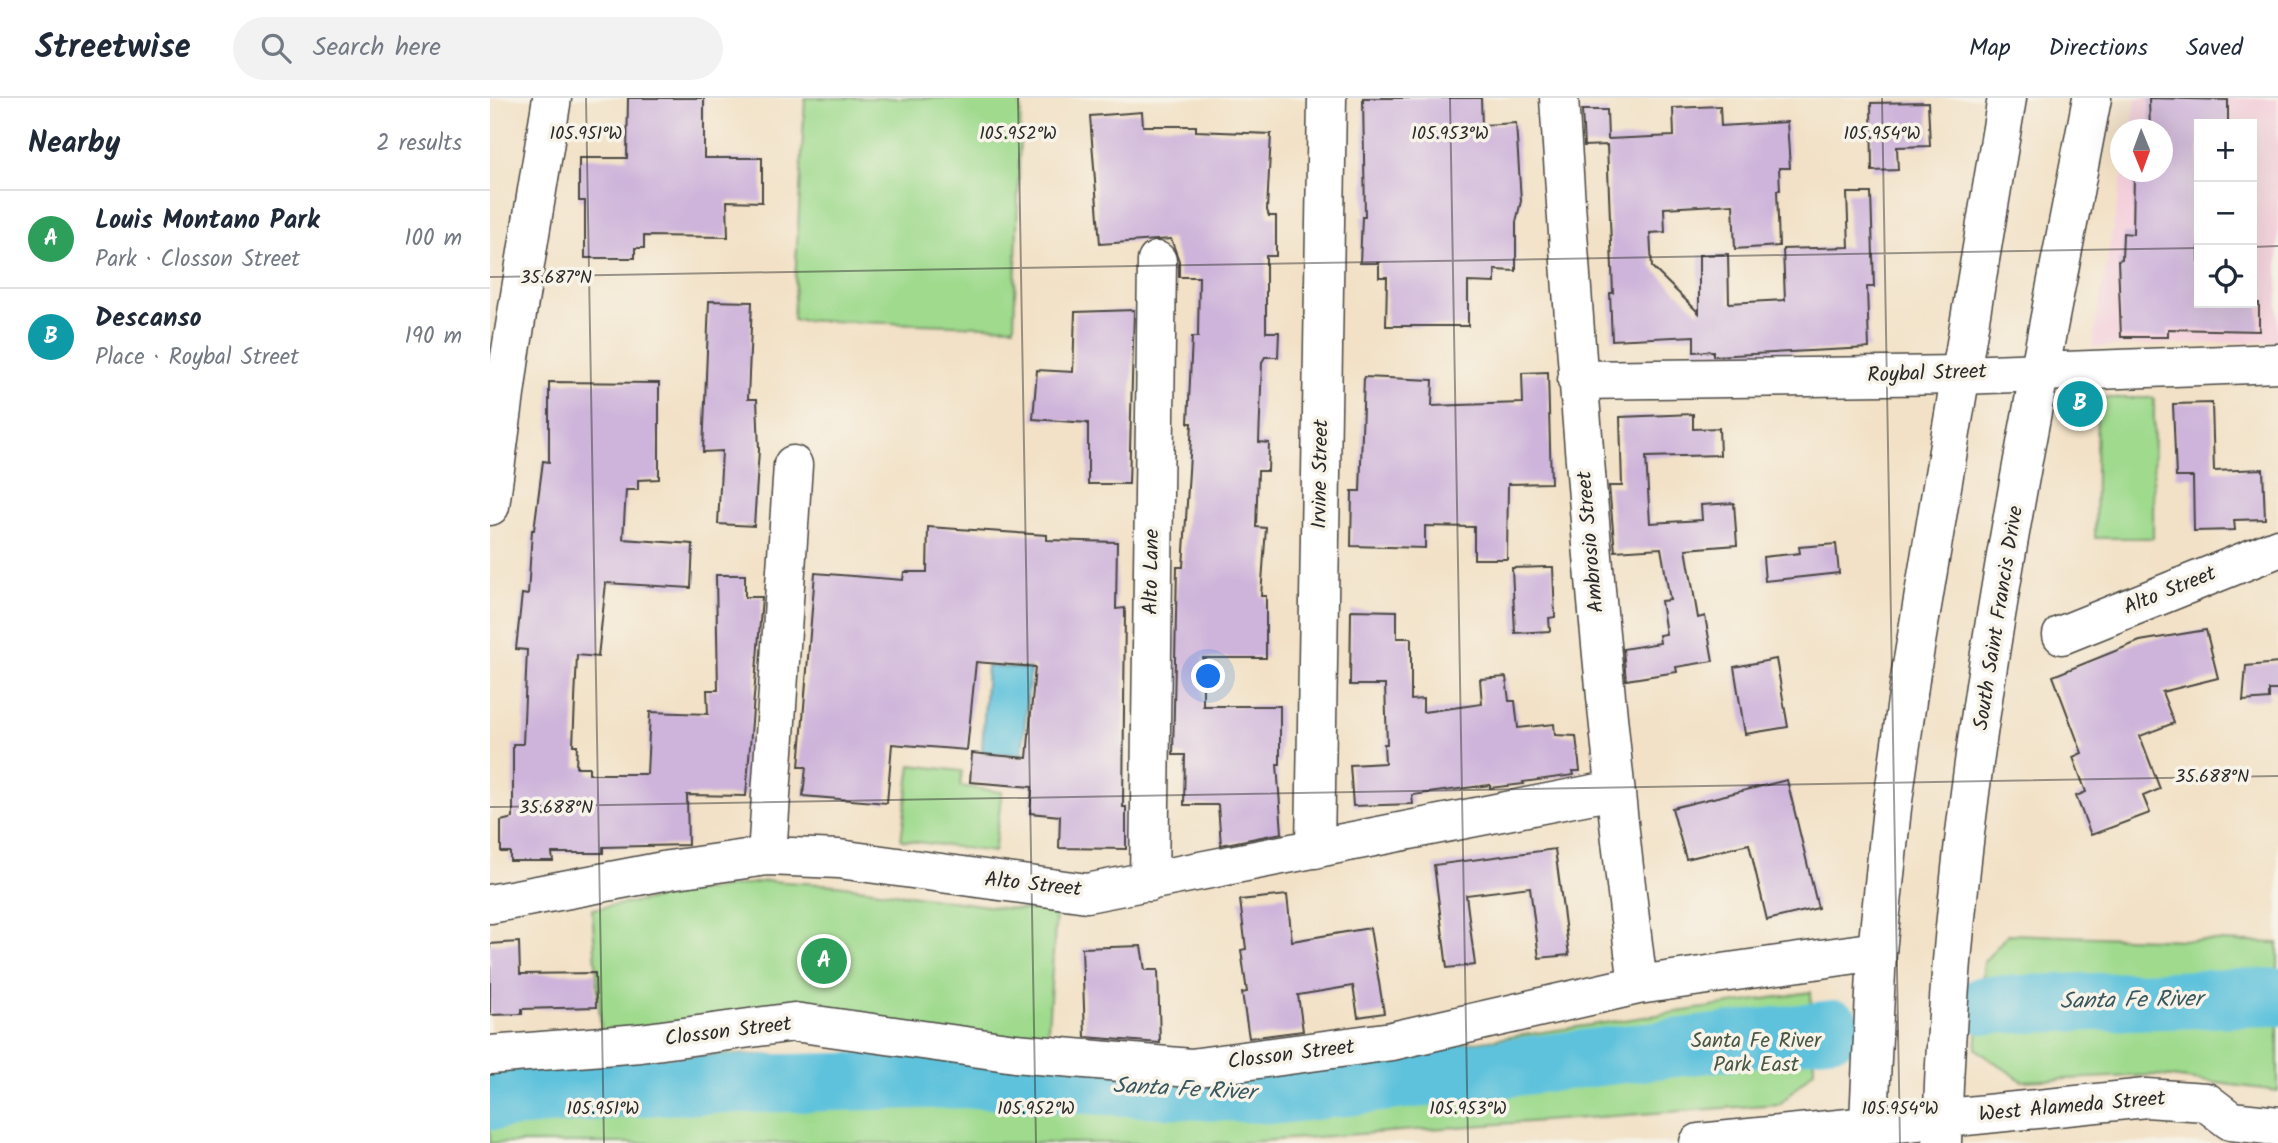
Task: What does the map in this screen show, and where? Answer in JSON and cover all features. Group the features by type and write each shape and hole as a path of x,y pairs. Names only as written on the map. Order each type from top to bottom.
{"main road":[{"path":"490,506 500,357 552,98"},
{"name":"Irvine Street","path":"1315,849 1327,98"},
{"name":"Ambrosio Street","path":"1559,98 1577,380 1614,790 1638,985"},
{"path":"1868,1134 1877,951 1911,672 2007,98"},
{"name":"South Saint Francis Drive","path":"1942,1130 1950,990 1966,831 1986,689 2041,370 2092,98"},
{"name":"Alto Lane","path":"1149,883 1157,261"},
{"name":"Roybal Street","path":"1577,380 1961,374 2278,363"},
{"path":"767,856 793,465"},
{"name":"Alto Street","path":"2062,635 2278,548"},
{"name":"Alto Street","path":"490,904 668,870 767,856 839,859 1087,892 1149,883 1614,790"},
{"name":"Closson Street","path":"490,1055 640,1043 794,1022 1015,1053 1191,1068 1392,1041 1638,985 1877,951"},
{"name":"West Alameda Street","path":"1699,1143 1942,1130 2125,1099 2167,1098 2207,1102 2220,1132 2278,1126"}],"shaded area":[{"path":"2136,98 2278,98 2278,341 2092,347 2121,182 2173,182 2173,119 2133,119"}],"green space":[{"path":"805,98 1021,98 1014,327 793,320"},
{"path":"2097,398 2154,398 2153,538 2095,538"},
{"path":"911,765 962,771 960,786 1002,792 994,852 901,840"},
{"path":"767,881 837,885 1002,908 1056,912 1047,1042 601,1032 592,909"},
{"path":"2008,934 2278,943 2278,1091 2156,1075 2022,1081 1976,1049 1984,962"},
{"name":"Santa Fe River Park East","path":"1811,992 1814,1070 1780,1104 1235,1143 490,1143 490,1072 721,1054 864,1058 1201,1083"}],"water":[{"path":"987,666 1030,669 1022,755 982,752"}],"building":[{"path":"628,98 704,98 704,158 762,158 762,202 727,201 728,237 644,236 644,248 635,248 635,258 585,258 585,201 579,201 579,158 627,158"},
{"path":"1363,98 1481,98 1482,125 1516,123 1521,201 1516,222 1516,271 1495,270 1495,283 1468,282 1468,326 1386,326 1387,277 1379,277 1379,263 1360,263 1362,217 1365,217"},
{"path":"2149,98 2228,100 2228,119 2194,119 2194,308 2257,308 2259,303 2259,331 2168,329 2168,337 2121,337 2118,260 2122,259 2123,233 2133,234 2134,182 2173,182 2173,119 2150,119"},
{"path":"1928,102 1930,146 1897,147 1898,170 1872,171 1871,103"},
{"path":"1720,106 1721,126 1787,122 1790,168 1779,168 1779,246 1735,249 1733,204 1664,208 1665,232 1650,233 1652,267 1699,313 1699,255 1728,254 1729,303 1785,300 1783,249 1849,247 1847,193 1871,193 1874,287 1867,287 1869,348 1713,356 1713,351 1694,352 1694,336 1612,340 1610,293 1613,293 1607,145 1584,146 1582,110 1607,110 1608,139 1674,136 1673,108"},
{"path":"1142,112 1143,126 1196,126 1196,131 1271,134 1267,210 1269,216 1276,216 1276,256 1266,256 1266,332 1279,332 1278,357 1265,357 1262,362 1259,442 1269,443 1268,471 1258,471 1256,527 1266,528 1261,596 1266,596 1266,658 1203,658 1203,706 1280,706 1280,764 1277,764 1282,833 1221,845 1218,805 1184,805 1185,755 1173,755 1177,567 1183,567 1192,423 1188,423 1192,337 1198,337 1199,277 1179,277 1179,261 1171,239 1100,244 1090,116"},
{"path":"709,301 752,302 748,399 757,399 759,450 754,526 718,524 722,451 703,452"},
{"path":"1134,310 1129,484 1088,484 1088,423 1033,419 1037,370 1073,372 1075,312"},
{"path":"1548,372 1551,483 1508,484 1507,559 1474,559 1474,527 1425,526 1425,548 1351,546 1352,491 1360,491 1364,377 1433,380 1432,406 1523,403 1522,373"},
{"path":"549,382 659,383 659,479 638,480 638,490 626,490 623,539 693,544 691,588 606,583 598,657 577,655 573,745 577,745 576,767 589,767 589,774 647,774 650,712 708,714 707,690 718,690 716,575 745,575 745,597 762,597 746,796 687,795 688,845 603,847 603,853 552,853 553,861 510,861 510,852 501,852 501,821 513,818 513,744 523,744 527,650 516,649 522,594 528,595 532,530 543,461 549,462"},
{"path":"2212,403 2214,471 2263,469 2265,519 2234,520 2235,530 2194,531 2193,477 2176,477 2173,404"},
{"path":"1693,414 1693,429 1719,428 1720,455 1646,457 1650,523 1702,520 1701,505 1734,503 1737,545 1686,549 1698,618 1705,616 1713,661 1676,667 1677,672 1626,680 1623,649 1660,643 1659,635 1666,634 1661,601 1670,600 1661,548 1615,551 1609,486 1622,486 1620,417"},
{"path":"928,527 1047,535 1047,540 1117,542 1116,609 1125,608 1123,807 1126,807 1126,849 1059,848 1060,816 1030,813 1032,787 970,782 972,753 1027,758 1035,667 976,662 967,750 892,744 887,803 803,796 806,767 799,767 815,573 903,580 904,572 927,572"},
{"path":"1836,544 1839,573 1765,581 1763,557 1800,553 1799,547"},
{"path":"1553,567 1555,617 1549,618 1550,631 1515,633 1512,568"},
{"path":"1351,610 1397,611 1397,638 1411,638 1411,700 1423,699 1423,712 1482,704 1480,679 1506,677 1509,701 1515,701 1518,728 1554,724 1555,735 1576,736 1580,771 1573,771 1574,775 1523,782 1524,784 1490,788 1490,785 1412,795 1413,804 1353,806 1350,765 1385,763 1384,744 1387,744 1385,685 1350,685"},
{"path":"2206,630 2218,678 2162,692 2174,723 2140,736 2160,789 2143,796 2150,813 2091,835 2076,796 2086,792 2073,757 2082,753 2053,676 2140,641"},
{"path":"1776,659 1788,727 1745,734 1734,667"},
{"path":"2278,663 2278,690 2269,690 2269,699 2243,701 2246,666"},
{"path":"1787,780 1818,908 1767,920 1749,844 1686,859 1672,808"},
{"path":"1555,849 1569,955 1539,958 1530,887 1466,895 1475,965 1447,968 1434,865"},
{"path":"1287,895 1292,941 1370,928 1384,1013 1358,1017 1353,986 1298,995 1303,1031 1249,1038 1242,993 1247,992 1241,950 1246,949 1240,900"},
{"path":"519,942 520,974 595,973 596,1007 522,1009 522,1014 490,1015 490,944"},
{"path":"1141,946 1145,970 1158,970 1160,1043 1085,1037 1082,948"}],"waterway":[{"name":"Santa Fe River","path":"1984,1005 2278,997"},
{"name":"Santa Fe River","path":"490,1101 656,1086 974,1079 1280,1095 1834,1029"}],"place":[{"name":"Descanso","path":"2080,404"},
{"name":"Louis Montano Park","path":"824,961"}]}
